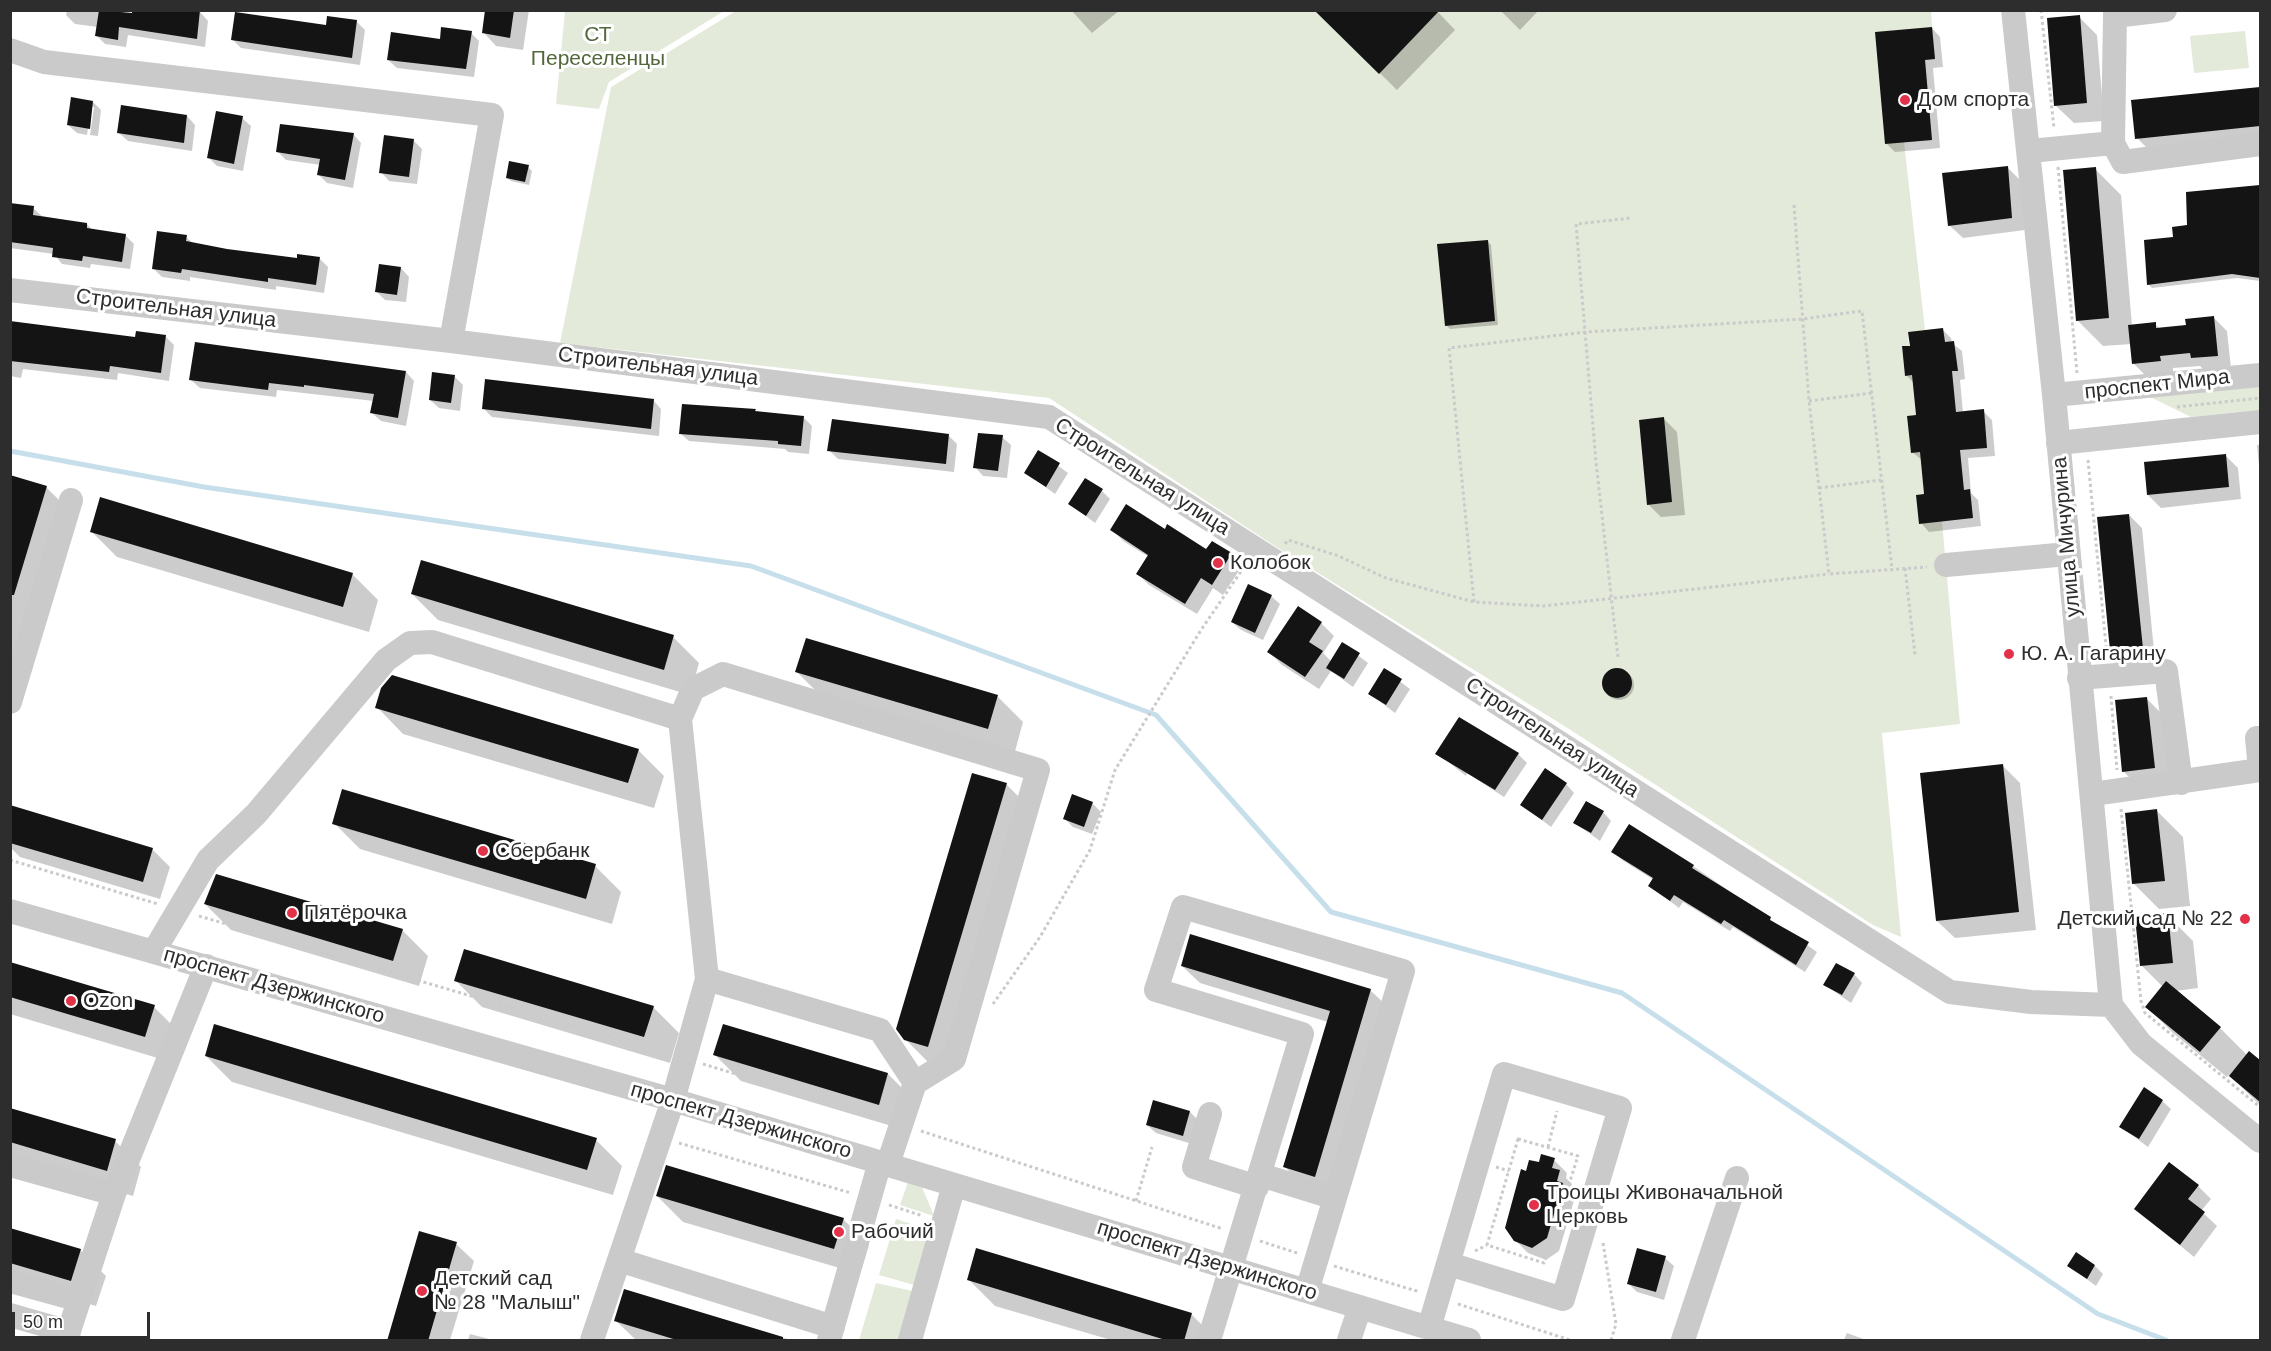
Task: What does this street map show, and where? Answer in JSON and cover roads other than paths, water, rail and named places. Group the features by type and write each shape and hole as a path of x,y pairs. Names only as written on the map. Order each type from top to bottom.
{"street":[{"name":"улица Мичурина","path":"2013,10 2030,151 2111,1005"},
{"path":"2165,10 2115,13 2113,143 2123,162 2260,144"},
{"path":"10,50 44,62 492,115 451,341"},
{"path":"2030,151 2113,143"},
{"name":"Строительная улица","path":"10,290 451,341 1049,417 1950,992 2031,1002 2111,1005"},
{"name":"проспект Мира","path":"2054,395 2260,375"},
{"path":"2058,443 2260,423"},
{"path":"10,702 71,500"},
{"path":"1946,565 2068,554"},
{"path":"154,951 208,860 256,814 386,660 410,643 432,642 680,719"},
{"path":"2079,678 2166,671 2181,783"},
{"path":"592,1341 619,1260 660,1138 673,1100 707,979 705,940 680,719 693,689 723,674 1038,770 954,1059 915,1083 902,1125 869,1199 831,1334 619,1260"},
{"path":"2092,794 2260,770 2257,738 2260,738"},
{"path":"1209,1341 1243,1235 1302,1034 1156,990 1183,907 1403,971 1307,1291"},
{"name":"проспект Дзержинского","path":"10,911 673,1100 1469,1341"},
{"path":"10,1315 68,1336 114,1194 206,966"},
{"path":"707,979 880,1030 915,1083"},
{"path":"2111,1005 2141,1044 2260,1141"},
{"path":"1429,1328 1504,1074 1620,1108 1563,1299 1449,1264"},
{"path":"1209,1114 1194,1167 1335,1198"},
{"path":"10,1165 114,1194"},
{"path":"1683,1341 1737,1178"},
{"path":"910,1341 954,1185"},
{"path":"10,1281 79,1300"},
{"path":"1350,1341 1360,1307"}],"waterway":[{"path":"10,451 204,487 751,566 1156,715 1331,912 1622,993 2098,1314 2166,1340"}],"place":[{"name":"Дом спорта","path":"1905,100"},
{"name":"Колобок","path":"1218,563"},
{"name":"Ю. А. Гагарину","path":"2009,654"},
{"name":"Сбербанк","path":"483,851"},
{"name":"Пятёрочка","path":"292,913"},
{"name":"Детский сад № 22","path":"2245,919"},
{"name":"Ozon","path":"71,1001"},
{"name":"Троицы Живоначальной Церковь","path":"1534,1205"},
{"name":"Рабочий","path":"839,1232"},
{"name":"Детский сад № 28 \"Малыш\"","path":"422,1291"}],"park label":[{"name":"СТ Переселенцы","path":"598,47"}]}
